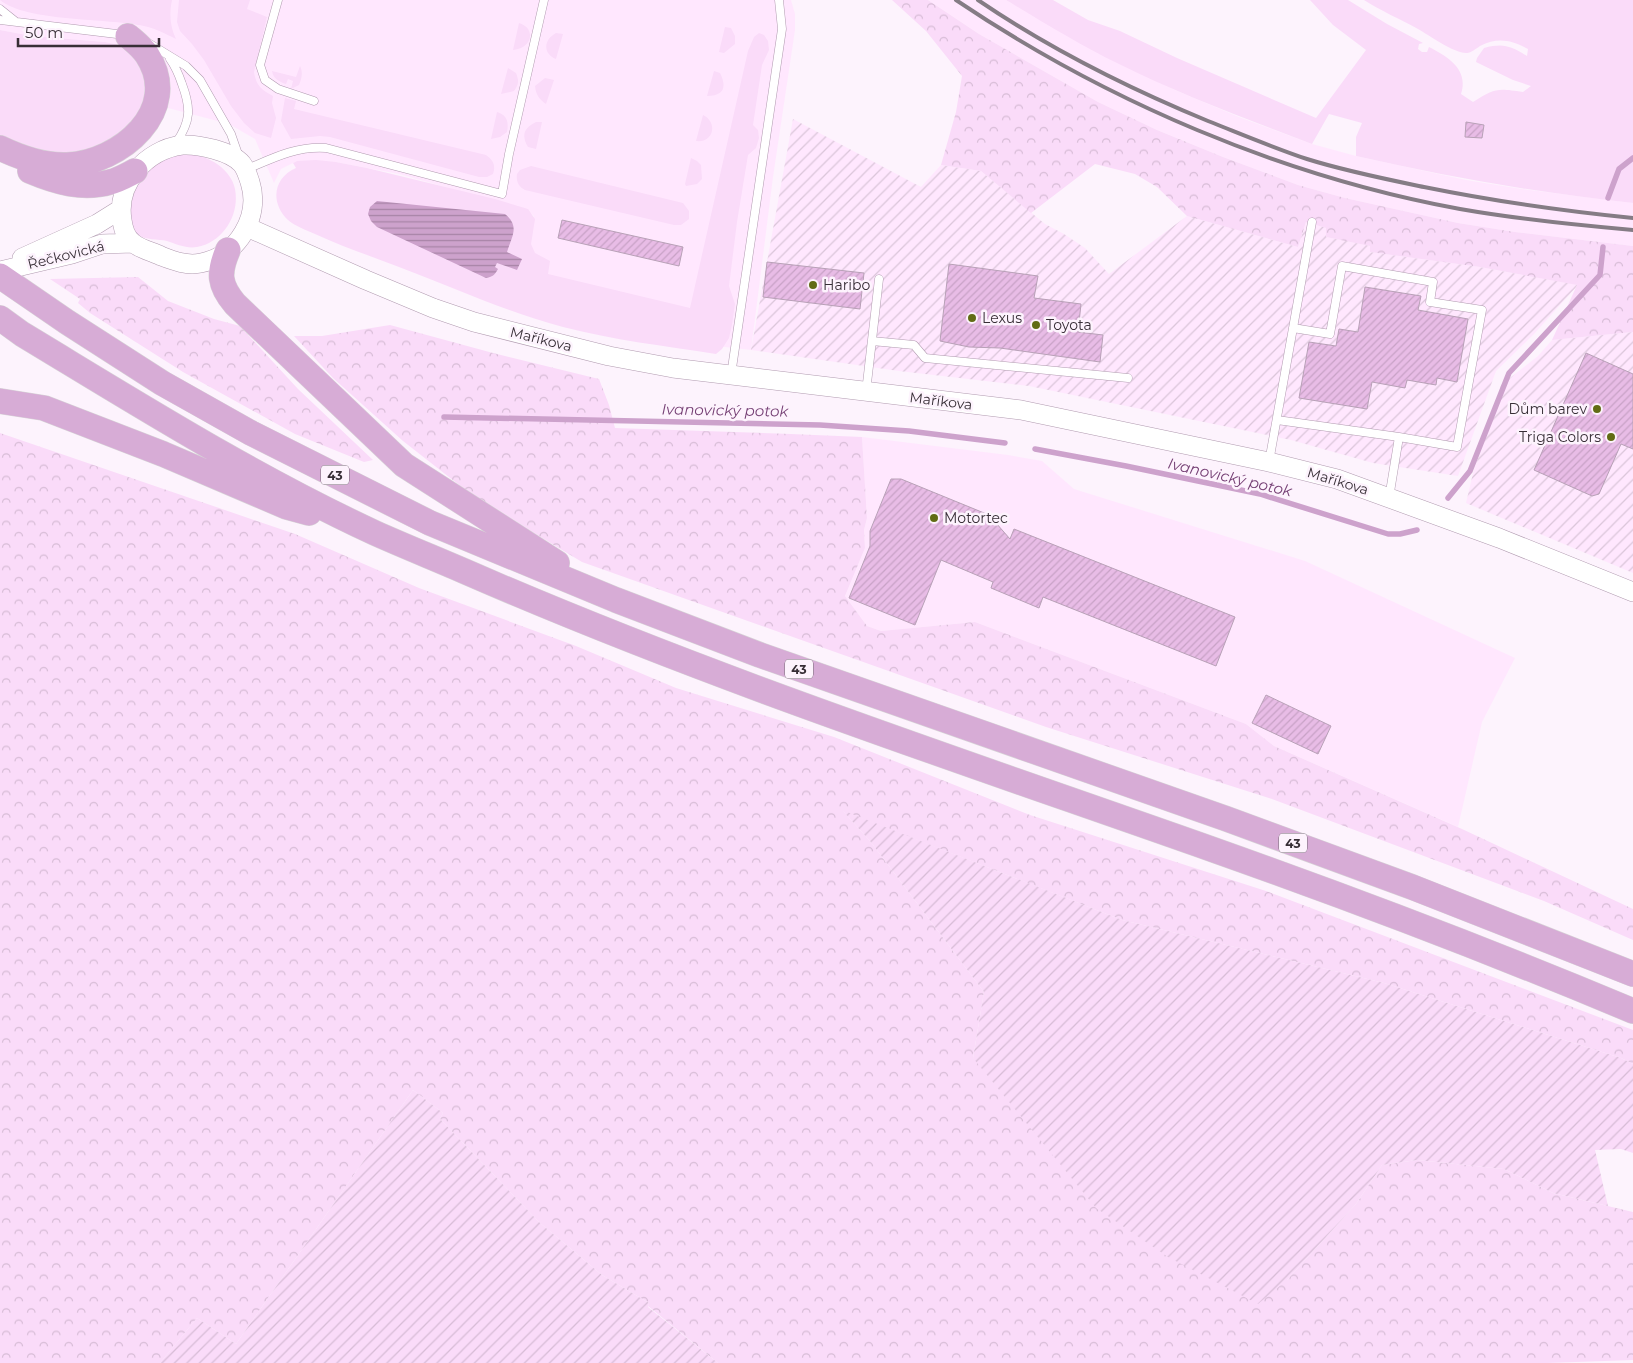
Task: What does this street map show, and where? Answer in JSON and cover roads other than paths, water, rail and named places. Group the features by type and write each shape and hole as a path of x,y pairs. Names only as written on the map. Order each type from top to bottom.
{"highway":[{"path":"0,148 36,162 67,165 97,159 112,152 137,134 150,117 157,99 157,92 155,74 148,56 128,36"},
{"path":"0,157 38,175 85,186 112,182 135,170"},
{"path":"228,250 221,274 227,294 235,304 404,466 616,600"},
{"name":"43","path":"0,276 162,383 251,433 430,522 616,600 760,655 1227,818 1412,887 1633,974"},
{"name":"43","path":"0,318 22,334 189,435 254,471 374,532 545,607 744,684 1393,915 1633,1011"},
{"path":"0,401 44,408 163,454 287,507 374,532"}],"street":[{"path":"190,144 209,148 227,155 243,167 252,189 253,198 251,216 247,227 238,241 228,250 208,261 185,264 173,261 133,243 124,230 121,209 125,187 135,170 152,156 174,146 190,144"},
{"name":"Řečkovická","path":"0,270 97,224 121,209"},
{"name":"Maříkova","path":"247,227 433,308 474,322 609,356 731,376 1021,410 1269,462 1336,478 1499,538 1633,592"},
{"name":"Řečkovická","path":"0,270 72,254 102,244 133,243"}],"lane":[{"path":"278,0 260,65 266,80 278,89 314,101"},
{"path":"0,20 128,36 152,45 186,66 200,80 230,134 243,167 291,151 326,148 502,194 508,154 544,0"},
{"path":"731,376 782,29 779,0"},
{"path":"0,9 17,22"},
{"path":"167,55 179,75 189,106 189,116 184,131 174,146"},
{"path":"1269,462 1312,222"},
{"path":"1277,420 1458,448 1482,310 1430,302 1433,282 1342,266 1330,334 1293,328"},
{"path":"866,392 879,279"},
{"path":"872,341 914,345 925,358 1128,378"},
{"path":"1389,498 1399,438"}],"waterway":[{"name":"Ivanovický potok","path":"1608,198 1619,169 1633,158"},
{"name":"Ivanovický potok","path":"1448,498 1470,471 1509,373 1600,275 1603,247"},
{"name":"Ivanovický potok","path":"444,417 820,425 909,431 1005,443"},
{"name":"Ivanovický potok","path":"1035,449 1260,494 1388,534 1400,534 1417,530"}],"railway":[{"path":"956,0 1013,37 1073,71 1134,102 1197,130 1261,155 1327,177 1393,195 1460,209 1503,216 1633,230"},
{"path":"978,0 1033,35 1119,81 1208,121 1307,159 1365,174 1450,192 1528,205 1633,218"}],"place":[{"name":"Haribo","path":"813,285"},
{"name":"Lexus","path":"972,318"},
{"name":"Toyota","path":"1036,325"},
{"name":"Dům barev","path":"1597,409"},
{"name":"Triga Colors","path":"1611,437"},
{"name":"Motortec","path":"934,518"}]}
